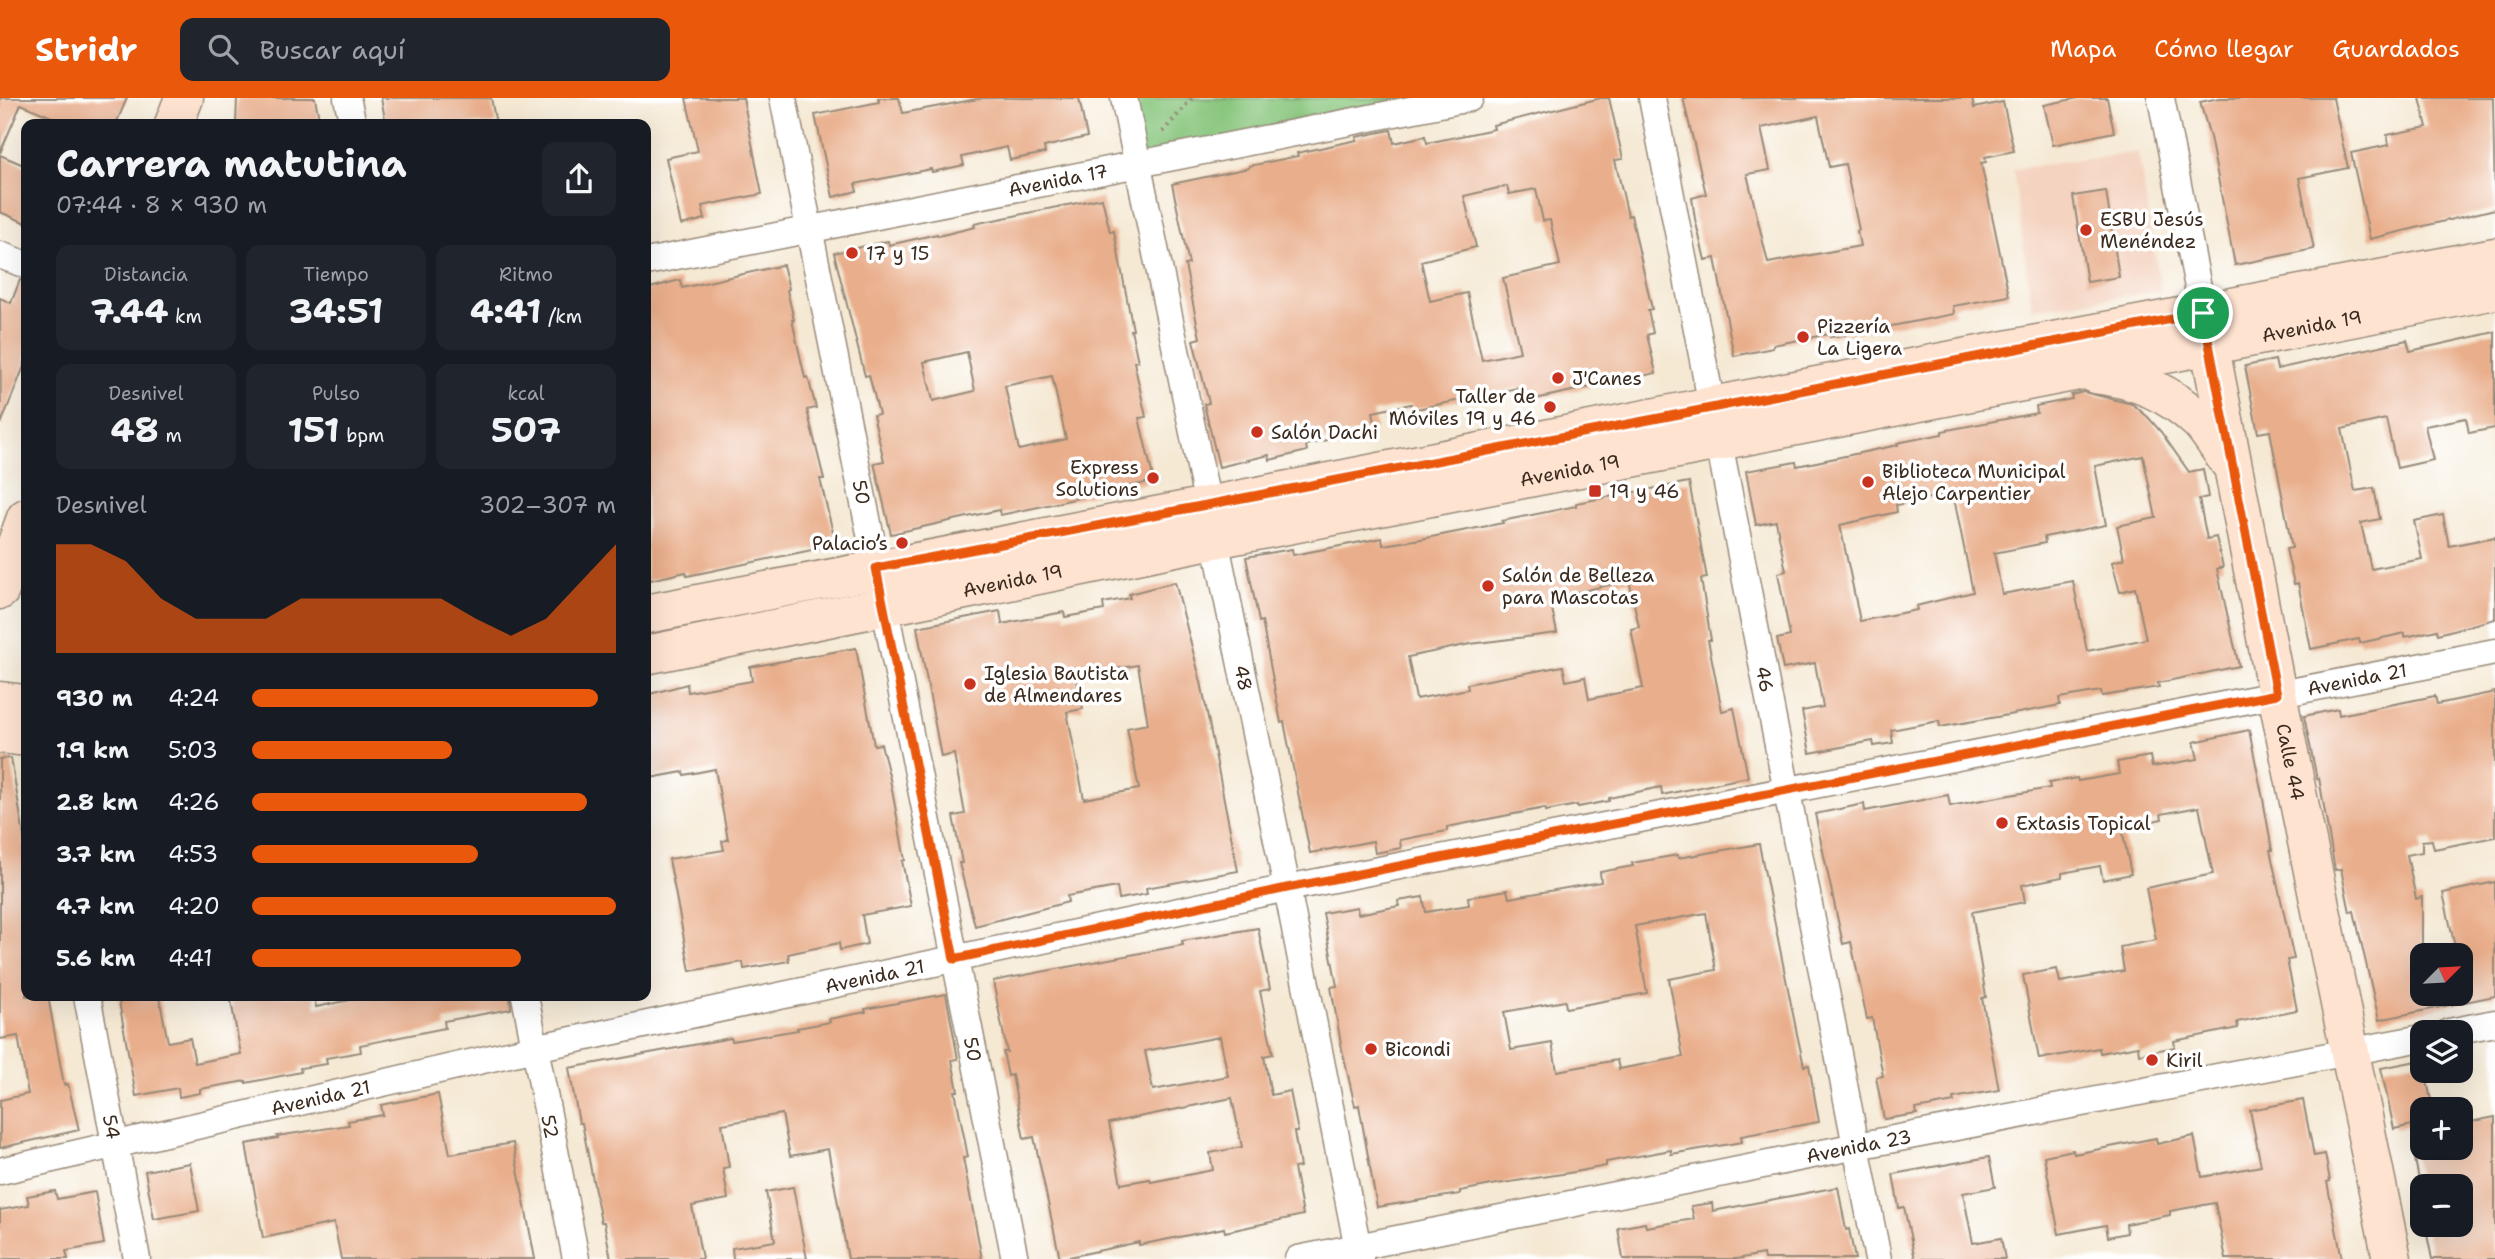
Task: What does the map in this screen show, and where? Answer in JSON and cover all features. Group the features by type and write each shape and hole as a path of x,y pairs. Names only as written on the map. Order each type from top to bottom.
{"main road":[{"path":"176,119 184,98"},
{"name":"Avenida 19","path":"1716,424 2072,371 2207,330 2495,257"},
{"name":"Avenida 19","path":"651,613 876,568 1211,522 2207,330 2495,290"},
{"name":"Calle 44","path":"2207,330 2277,694 2392,1259"},
{"path":"2072,371 2119,376 2158,390 2199,422 2233,467"},
{"name":"Avenida 19","path":"651,654 884,605 1211,522"},
{"path":"0,590 21,532"},
{"path":"0,701 21,703"},
{"path":"0,734 21,736"}],"street":[{"path":"347,98 352,119"},
{"name":"50","path":"783,98 1015,1259"},
{"name":"48","path":"1124,98 1287,888 1359,1253"},
{"name":"Avenida 17","path":"651,261 1470,98"},
{"name":"46","path":"1652,98 1878,1259"},
{"name":"Calle 44","path":"2161,98 2207,330"},
{"path":"0,255 21,263"},
{"name":"Avenida 21","path":"0,1171 535,1048 1287,888 2495,652"},
{"name":"54","path":"88,1001 136,1259"},
{"name":"52","path":"526,1001 576,1259"},
{"path":"2473,1027 2495,1023"},
{"name":"Avenida 23","path":"1298,1259 1359,1253 1857,1146 2410,1040"}],"shaded area":[{"name":"ESBU Jesús Menéndez","path":"2138,152 2161,291 2032,309 2013,169"}],"green space":[{"path":"1124,98 1470,98 1137,164"}],"building":[{"path":"0,98 127,98 118,119 56,119 21,104 0,153"},
{"path":"237,98 315,98 319,119 236,119"},
{"path":"381,98 491,98 495,119 385,119"},
{"path":"686,98 743,98 762,194 702,206 705,219 681,225 666,158 698,151"},
{"path":"878,98 899,98 903,113 983,98 1079,98 1087,137 1044,147 1045,153 1010,160 1007,147 962,157 964,165 855,184 857,191 833,197 815,115 879,102"},
{"path":"1609,98 1623,159 1615,160 1628,216 1631,215 1652,309 1648,310 1653,333 1647,335 1656,373 1521,402 1518,388 1412,410 1411,404 1373,412 1376,428 1306,445 1307,451 1270,460 1269,455 1219,467 1204,404 1209,403 1193,340 1200,338 1185,265 1189,264 1172,184 1298,156 1297,153 1391,130 1394,143 1425,136 1427,143 1494,129 1493,125","holes":["1507,186 1509,194 1536,189 1543,221 1550,220 1560,265 1503,278 1520,352 1482,360 1467,293 1430,301 1421,261 1476,247 1464,196"]},
{"path":"1683,98 1972,98 1974,108 2003,102 2014,151 1985,157 1986,162 1981,163 2009,296 1953,306 1954,314 1830,337 1829,334 1734,356 1715,258 1705,260 1695,219 1692,198 1706,194","holes":["1818,116 1829,167 1845,164 1860,246 1768,263 1747,174 1770,170 1761,128"]},
{"path":"2078,98 2107,98 2114,132 2053,145 2044,105"},
{"path":"2219,98 2333,98 2348,168 2299,178 2314,249 2235,265 2210,137 2200,102"},
{"path":"2420,98 2493,98 2495,209 2370,239 2351,153 2389,145 2387,135 2427,127"},
{"path":"0,155 21,164 21,221 0,212"},
{"path":"2106,191 2119,277 2087,282 2073,196"},
{"path":"1102,198 1110,232 1114,231 1133,330 1138,361 1134,362 1146,417 1139,418 1154,481 1000,515 999,510 891,534 874,463 884,461 873,415 879,414 869,375 865,376 834,253 888,241 889,245 937,234 938,236 975,227 974,224","holes":["967,352 975,391 933,401 924,362","1052,376 1066,439 1019,450 1005,386"]},
{"path":"783,265 805,378 808,377 816,408 807,410 824,479 820,479 836,545 687,576 686,572 651,580 651,288 680,280 682,288"},
{"path":"21,280 21,374 1,424 0,298 11,303"},
{"path":"2495,332 2495,428 2469,433 2466,418 2425,426 2433,460 2397,468 2386,419 2342,429 2355,491 2374,488 2380,519 2361,523 2371,569 2422,559 2414,521 2443,515 2449,546 2495,537 2495,619 2438,634 2437,630 2405,637 2405,633 2360,643 2359,639 2311,649 2298,583 2294,584 2286,549 2292,548 2270,431 2258,433 2245,366 2275,360 2277,369 2407,340 2410,351"},
{"path":"2084,392 2132,404 2161,432 2189,472 2203,469 2208,497 2199,499 2207,539 2216,537 2223,567 2217,569 2239,666 2158,683 2159,687 2102,696 2101,691 2059,698 2060,705 2008,715 1940,727 1939,721 1891,730 1893,743 1874,746 1873,741 1810,753 1802,711 1823,707 1815,663 1783,669 1777,639 1790,636 1778,573 1786,571 1776,521 1756,525 1746,471 1796,462 1797,466 1898,445 1897,443 1942,434 1942,431 2037,413 2036,406 2072,399 2071,395","holes":["2143,456 2156,518 2117,526 2124,559 2112,562 2120,592 2135,588 2146,639 2087,651 2073,581 2002,594 1994,553 2045,543 2044,537 2106,525 2095,466","1953,493 1973,592 1916,606 1917,610 1860,621 1840,525 1897,512 1896,505"]},
{"path":"1689,482 1707,578 1701,579 1711,640 1708,640 1722,711 1734,708 1748,777 1662,795 1661,787 1578,807 1577,805 1546,811 1545,808 1447,827 1447,831 1400,840 1401,848 1375,853 1373,841 1310,853 1284,722 1281,723 1262,621 1259,622 1246,557 1292,549 1293,555 1382,538 1383,545 1421,539 1503,523 1502,521 1576,506 1576,503","holes":["1629,580 1639,627 1631,629 1643,688 1589,699 1585,677 1566,681 1563,666 1467,684 1468,689 1416,699 1408,657 1470,644 1557,633 1550,599"]},
{"path":"1175,582 1201,682 1238,871 1146,888 1147,894 1119,899 1117,887 1067,896 1068,902 975,926 959,863 962,863 953,816 965,814 954,754 941,757 917,627 1000,611 1002,624 1064,612 1065,617 1104,610 1103,603 1130,598 1129,594","holes":["1138,665 1148,724 1127,728 1139,789 1084,799 1067,712 1083,709 1076,676"]},
{"path":"856,648 874,745 881,744 890,779 911,906 862,915 867,944 840,950 839,943 788,954 789,961 744,969 743,962 690,971 669,859 724,850 722,841 728,840 715,769 651,778 651,694 687,684 688,692 752,681 750,667"},
{"path":"2495,692 2495,837 2434,849 2432,840 2422,841 2422,852 2407,855 2416,899 2422,897 2422,943 2410,943 2410,1006 2446,1006 2379,1020 2354,911 2350,912 2341,869 2335,870 2319,778 2317,779 2304,716 2338,709 2339,715 2435,696 2437,704"},
{"path":"2249,730 2270,850 2294,959 2287,960 2297,1010 2237,1022 2238,1028 2174,1041 2175,1047 2139,1054 2138,1046 2100,1053 2099,1048 2039,1059 2023,975 2057,969 2060,982 2124,971 2120,947 2156,940 2146,888 2213,874 2199,807 2161,814 2162,819 2122,828 2131,874 2103,880 2100,866 2062,873 2062,877 2022,885 2025,902 1972,912 1986,997 1982,998 1999,1090 1953,1098 1954,1102 1916,1109 1917,1114 1884,1119 1876,1077 1883,1076 1872,1018 1867,1019 1851,942 1843,944 1815,814 1864,804 1865,811 1948,795 1950,806 2050,788 2049,783 2119,774 2117,762 2150,756 2152,767 2198,759 2194,742"},
{"path":"11,758 21,819 21,1001 49,1001 64,1085 68,1084 79,1130 0,1148 0,1100 28,1094 18,1036 0,1039 0,759"},
{"path":"1759,844 1797,1034 1804,1066 1809,1065 1819,1122 1741,1136 1742,1142 1671,1154 1671,1150 1606,1162 1606,1166 1377,1207 1359,1105 1355,1106 1342,1049 1331,987 1337,986 1323,913 1357,907 1358,914 1399,906 1398,901 1423,897 1426,912 1469,905 1468,897 1507,890 1509,898 1601,882 1600,872 1633,866 1632,863 1678,855 1678,858","holes":["1706,913 1716,970 1669,979 1683,1057 1619,1069 1617,1060 1557,1071 1552,1043 1511,1050 1504,1012 1565,1001 1566,1008 1647,993 1635,926"]},
{"path":"2495,882 2495,996 2473,1000 2473,943 2454,943 2443,893"},
{"path":"1258,928 1270,989 1260,991 1273,1054 1264,1056 1271,1095 1290,1091 1298,1132 1294,1132 1300,1167 1294,1168 1303,1215 1225,1232 1224,1228 1060,1259 1034,1137 1024,1139 1012,1075 1008,1076 1003,1052 1007,1052 993,981 1183,945 1182,941","holes":["1220,1037 1228,1076 1153,1090 1145,1051","1232,1098 1242,1147 1210,1153 1213,1170 1151,1182 1150,1179 1121,1184 1109,1123"]},
{"path":"946,994 958,1059 952,1060 968,1157 963,1158 982,1259 848,1259 828,1149 790,1156 782,1114 722,1124 729,1167 723,1168 728,1199 692,1206 702,1259 611,1259 569,1068 731,1038 732,1041 798,1030 797,1028 830,1022 829,1019 866,1012 865,1009"},
{"path":"119,1001 160,1001 168,1042 190,1038 195,1063 241,1054 231,1001 315,1001 316,1007 345,1001 510,1001 511,1009 444,1021 445,1028 360,1045 361,1052 326,1058 327,1064 300,1068 301,1072 200,1089 200,1093 179,1097 178,1088 136,1096"},
{"path":"2410,1062 2410,1083 2427,1083 2430,1097 2410,1097 2410,1126 2394,1129 2381,1068"},
{"path":"438,1094 450,1154 513,1143 535,1259 341,1259 334,1223 263,1238 246,1144 278,1138 277,1136 349,1125 348,1121 383,1115 381,1105"},
{"path":"2303,1100 2314,1156 2325,1154 2330,1181 2327,1182 2342,1259 2226,1259 2215,1203 2170,1211 2170,1215 2126,1224 2127,1233 2108,1237 2106,1225 2059,1234 2044,1156 2073,1150 2074,1154 2156,1138 2157,1144 2194,1136 2202,1177 2261,1166 2250,1110"},
{"path":"2495,1117 2495,1259 2432,1259 2427,1237 2473,1237 2473,1174 2418,1174 2415,1160 2473,1160 2473,1121"},
{"path":"1989,1157 1995,1187 1963,1193 1973,1243 2001,1238 2005,1259 1915,1259 1904,1207 1899,1208 1893,1174"},
{"path":"190,1163 199,1211 154,1219 145,1171"},
{"path":"793,1187 807,1259 733,1259 732,1248 775,1241 766,1192"},
{"path":"1838,1187 1855,1259 1764,1259 1763,1254 1737,1259 1623,1259 1618,1228 1645,1223 1646,1227 1694,1219 1691,1206 1712,1203 1713,1211"},
{"path":"55,1191 57,1199 95,1192 104,1244 66,1251 68,1259 0,1259 0,1210 29,1205 27,1196"}],"place":[{"name":"ESBU Jesús Menéndez","path":"2086,230"},
{"name":"17 y 15","path":"852,253"},
{"name":"Pizzería La Ligera","path":"1803,337"},
{"name":"J'Canes","path":"1558,378"},
{"name":"Taller de Móviles 19 y 46","path":"1550,407"},
{"name":"Salón Dachi","path":"1257,432"},
{"name":"Express Solutions","path":"1153,478"},
{"name":"Biblioteca Municipal Alejo Carpentier","path":"1868,482"},
{"name":"19 y 46","path":"1595,491"},
{"name":"Palacio’s","path":"902,543"},
{"name":"Salón de Belleza para Mascotas","path":"1488,586"},
{"name":"Iglesia Bautista de Almendares","path":"970,684"},
{"name":"Extasis Topical","path":"2002,823"},
{"name":"Bicondi","path":"1371,1049"},
{"name":"Kiril","path":"2152,1060"}],"route":[{"path":"2203,313 2277,694 1287,888 954,959 876,568 2203,313"}]}
